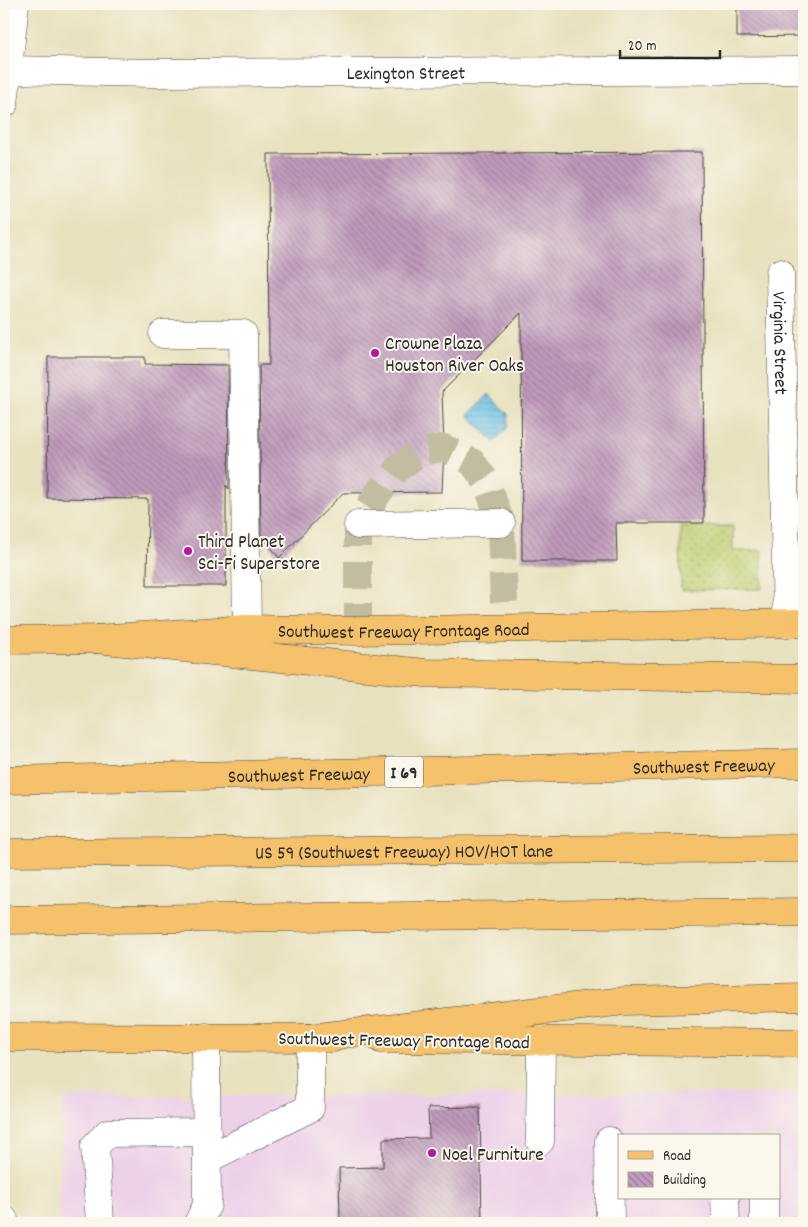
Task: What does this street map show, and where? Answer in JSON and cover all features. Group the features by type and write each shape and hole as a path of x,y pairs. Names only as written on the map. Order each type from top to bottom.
{"main road":[{"name":"Southwest Freeway Frontage Road","path":"4,640 96,639 247,630 796,624"},
{"path":"96,639 425,673 804,679"},
{"name":"Southwest Freeway","path":"4,780 804,764"},
{"name":"US 59 (Southwest Freeway) HOV/HOT lane","path":"4,853 804,848"},
{"path":"4,920 804,912"},
{"path":"310,1038 624,1001 804,998"},
{"name":"Southwest Freeway Frontage Road","path":"4,1037 206,1037 804,1043"}],"street":[{"path":"4,104 8,70 7,37 15,4"},
{"name":"Lexington Street","path":"8,70 153,73 804,70"},
{"name":"Virginia Street","path":"780,273 793,413 796,624"},
{"path":"163,334 243,334 247,630"},
{"path":"358,525 501,523"},
{"path":"198,1223 207,1205 206,1037"},
{"path":"207,1159 310,1108 310,1038"},
{"path":"540,1141 541,1040"},
{"path":"100,1223 96,1146 108,1134 207,1132"},
{"path":"610,1141 610,1223"},
{"path":"626,1200 626,1223"},
{"path":"725,1200 726,1223"},
{"path":"764,1200 764,1223"}],"shaded area":[{"path":"804,1093 804,1223 58,1223 64,1097"}],"green space":[{"path":"680,526 733,526 733,551 762,550 762,589 681,590"}],"water":[{"path":"489,394 508,414 508,427 494,442 468,415"}],"building":[{"path":"737,4 804,4 804,36 737,37"},
{"path":"702,152 704,523 616,523 617,561 522,561 521,313 442,392 444,448 442,492 343,493 279,558 261,534 259,365 269,365 268,154"},
{"path":"48,357 145,357 145,364 228,365 229,489 226,485 226,586 147,586 148,499 47,498"},
{"name":"Noel Furniture","path":"480,1107 482,1223 340,1223 339,1168 383,1167 383,1139 429,1138 428,1108"}],"tunnel":[{"path":"358,631 358,525 379,492 399,467 422,451 444,448 472,462 486,481 501,523 505,628"}],"place":[{"name":"Crowne Plaza Houston River Oaks","path":"375,353"},
{"name":"Third Planet Sci-Fi Superstore","path":"188,551"},
{"name":"Noel Furniture","path":"432,1153"}]}
